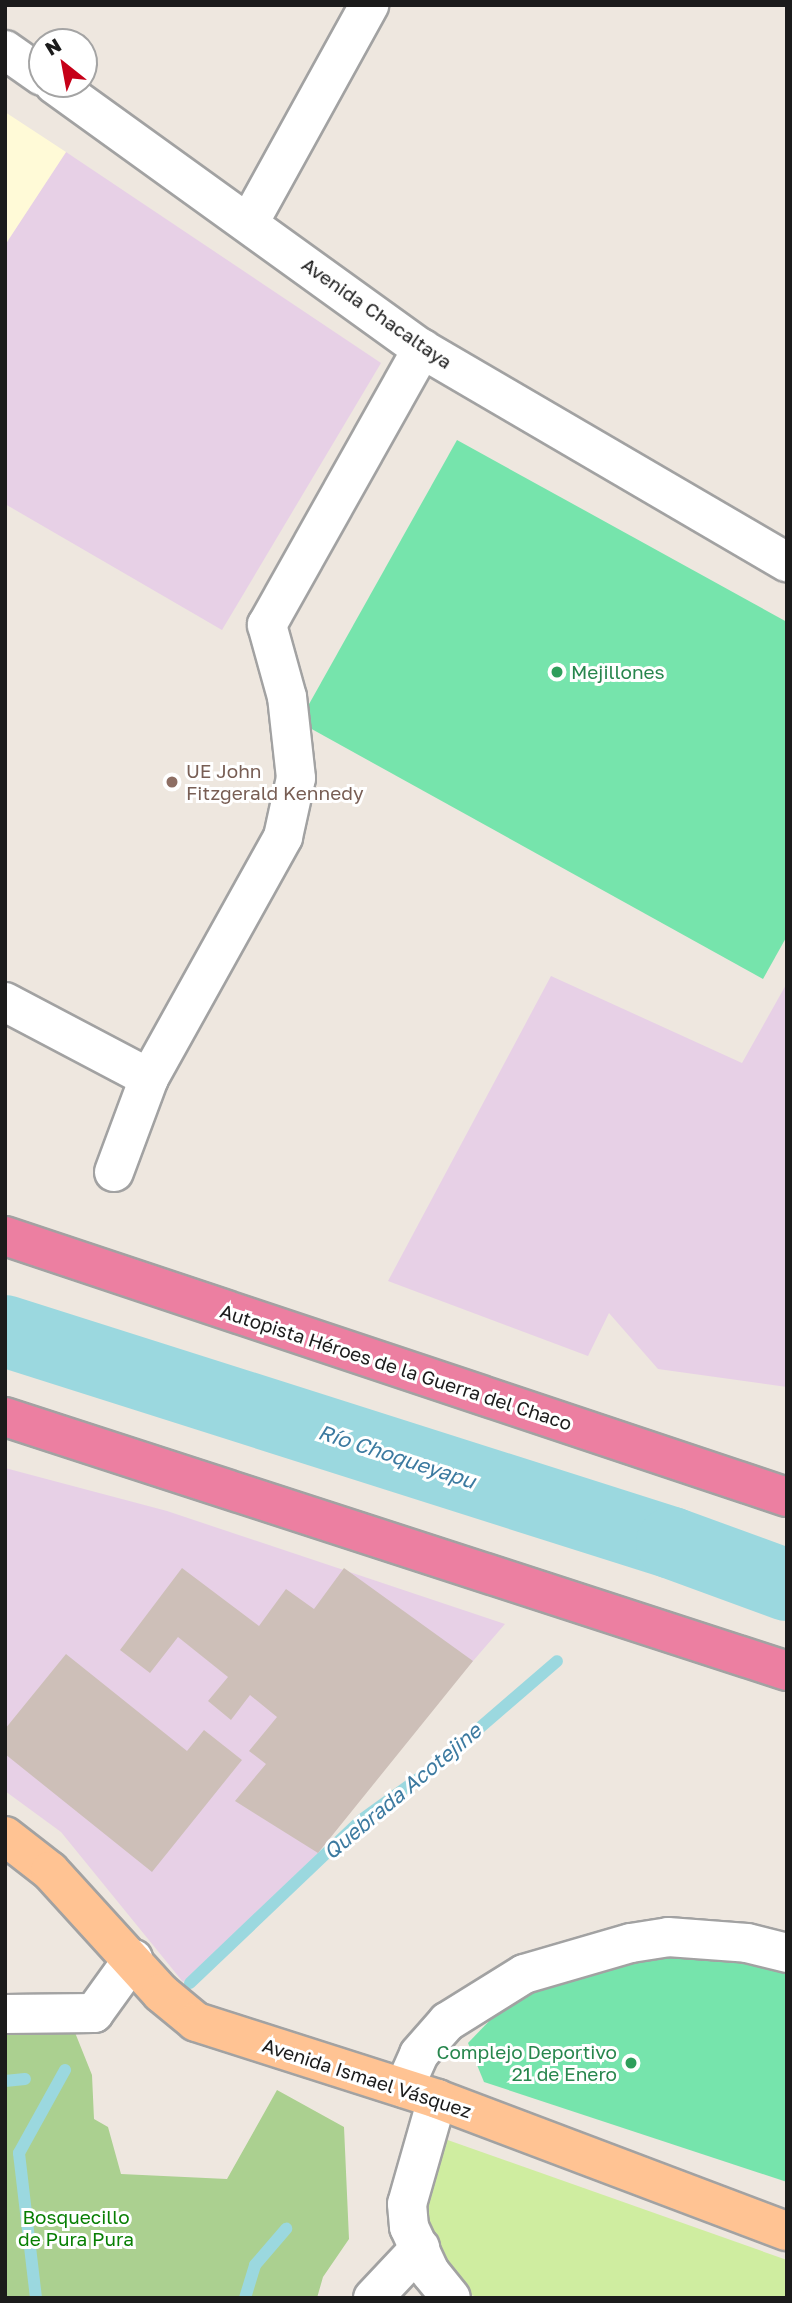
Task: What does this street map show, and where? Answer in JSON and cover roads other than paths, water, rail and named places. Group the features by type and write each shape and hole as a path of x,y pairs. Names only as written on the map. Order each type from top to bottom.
{"highway":[{"name":"Autopista Héroes de la Guerra del Chaco","path":"5,1236 787,1497"},
{"path":"5,1418 787,1671"}],"main road":[{"name":"Avenida Ismael Vásquez","path":"5,1836 50,1871 133,1959 161,1993 196,2022 420,2093 787,2231"}],"street":[{"path":"250,221 369,5"},
{"path":"5,50 28,66"},
{"name":"Avenida Chacaltaya","path":"74,98 250,221 422,349 787,562"},
{"path":"114,1172 149,1078 283,837 296,778 287,698 267,625 422,349"},
{"path":"5,1002 149,1078"},
{"path":"451,2298 430,2272 409,2227 407,2204 420,2093 419,2054 447,2022 524,1974 631,1942 668,1937 747,1942 787,1953"},
{"path":"5,2014 94,2013 133,1959"},
{"path":"373,2298 420,2248"}],"waterway":[{"name":"Río Choqueyapu","path":"5,1331 672,1543 787,1585"},
{"name":"Quebrada Acotejine","path":"190,1983 361,1820 432,1769 557,1661"},
{"path":"36,2298 19,2153 65,2070"},
{"name":"Quebrada Acotejine","path":"5,2081 25,2079"},
{"path":"245,2298 255,2265 286,2229"}],"place":[{"name":"Mejillones","path":"557,672"},
{"name":"UE John Fitzgerald Kennedy","path":"172,782"},
{"name":"Complejo Deportivo 21 de Enero","path":"631,2063"}],"park label":[{"name":"Bosquecillo de Pura Pura","path":"76,2228"}]}
